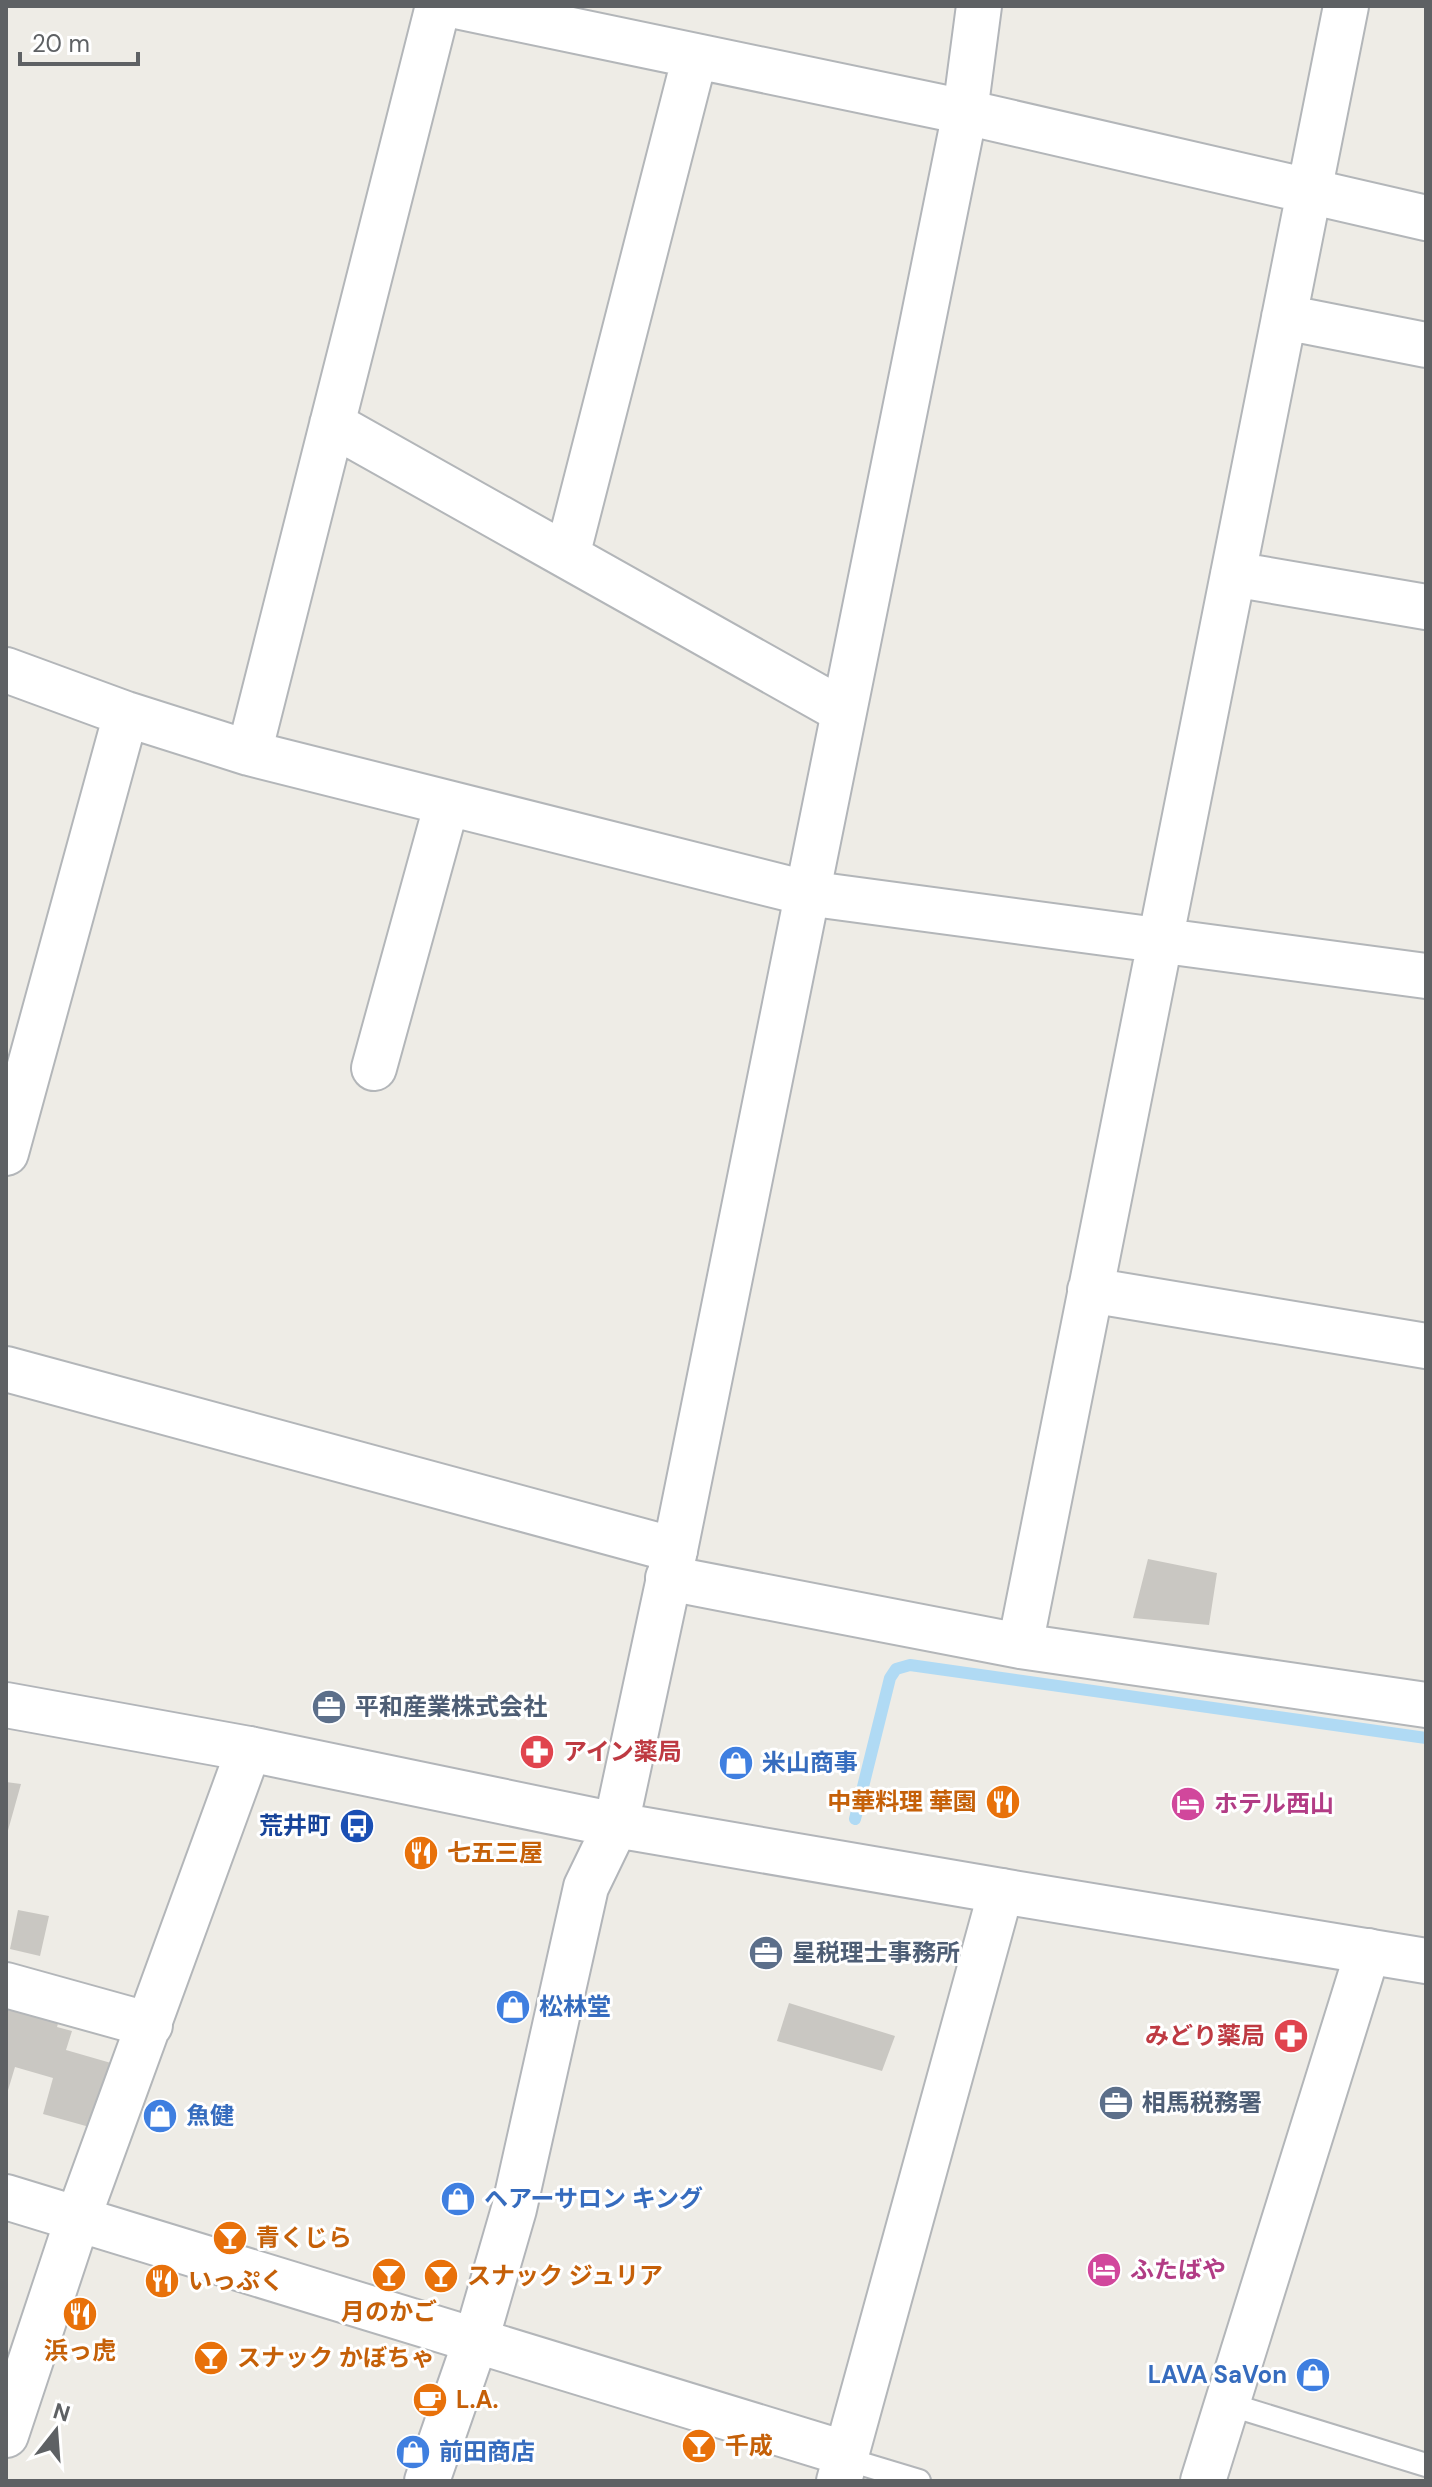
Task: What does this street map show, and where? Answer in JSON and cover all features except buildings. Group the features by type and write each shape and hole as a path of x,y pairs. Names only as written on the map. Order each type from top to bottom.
{"street":[{"path":"249,753 438,6"},
{"path":"456,6 965,112 1426,218"},
{"path":"427,2481 476,2340 514,2209 586,1887 616,1825 672,1564 965,112 979,6"},
{"path":"1020,1646 1346,6"},
{"path":"567,556 695,56"},
{"path":"1284,317 1426,345"},
{"path":"332,424 843,711"},
{"path":"1233,574 1426,607"},
{"path":"6,670 126,714 249,753 806,893 1426,976"},
{"path":"6,1153 126,714"},
{"path":"374,1068 447,803"},
{"path":"1090,1290 1426,1346"},
{"path":"6,1369 672,1564 1020,1646 1426,1705"},
{"path":"6,1705 249,1749 616,1825 1426,1961"},
{"path":"6,2435 78,2218 249,1749"},
{"path":"6,2197 476,2340 844,2465 1001,1891"},
{"path":"1203,2481 1368,1951"},
{"path":"6,1985 150,2025"}],"lane":[{"path":"1228,2404 1426,2465"},
{"path":"844,2465 919,2481"}],"waterway":[{"path":"855,1819 890,1678 896,1669 910,1665 1426,1738"}],"place":[{"name":"平和産業株式会社","path":"329,1707"},
{"name":"アイン薬局","path":"537,1752"},
{"name":"米山商事","path":"736,1763"},
{"name":"中華料理 華園","path":"1003,1802"},
{"name":"ホテル西山","path":"1188,1804"},
{"name":"荒井町","path":"357,1826"},
{"name":"七五三屋","path":"421,1853"},
{"name":"星税理士事務所","path":"766,1953"},
{"name":"松林堂","path":"513,2007"},
{"name":"みどり薬局","path":"1291,2036"},
{"name":"相馬税務署","path":"1116,2103"},
{"name":"魚健","path":"160,2116"},
{"name":"ヘアーサロン キング","path":"458,2199"},
{"name":"青くじら","path":"230,2238"},
{"name":"ふたばや","path":"1104,2270"},
{"name":"月のかご","path":"389,2275"},
{"name":"スナック ジュリア","path":"441,2276"},
{"name":"いっぷく","path":"162,2281"},
{"name":"浜っ虎","path":"80,2314"},
{"name":"スナック かぼちゃ","path":"211,2358"},
{"name":"LAVA SaVon","path":"1313,2375"},
{"name":"L.A.","path":"430,2400"},
{"name":"千成","path":"699,2446"},
{"name":"前田商店","path":"413,2452"}]}
